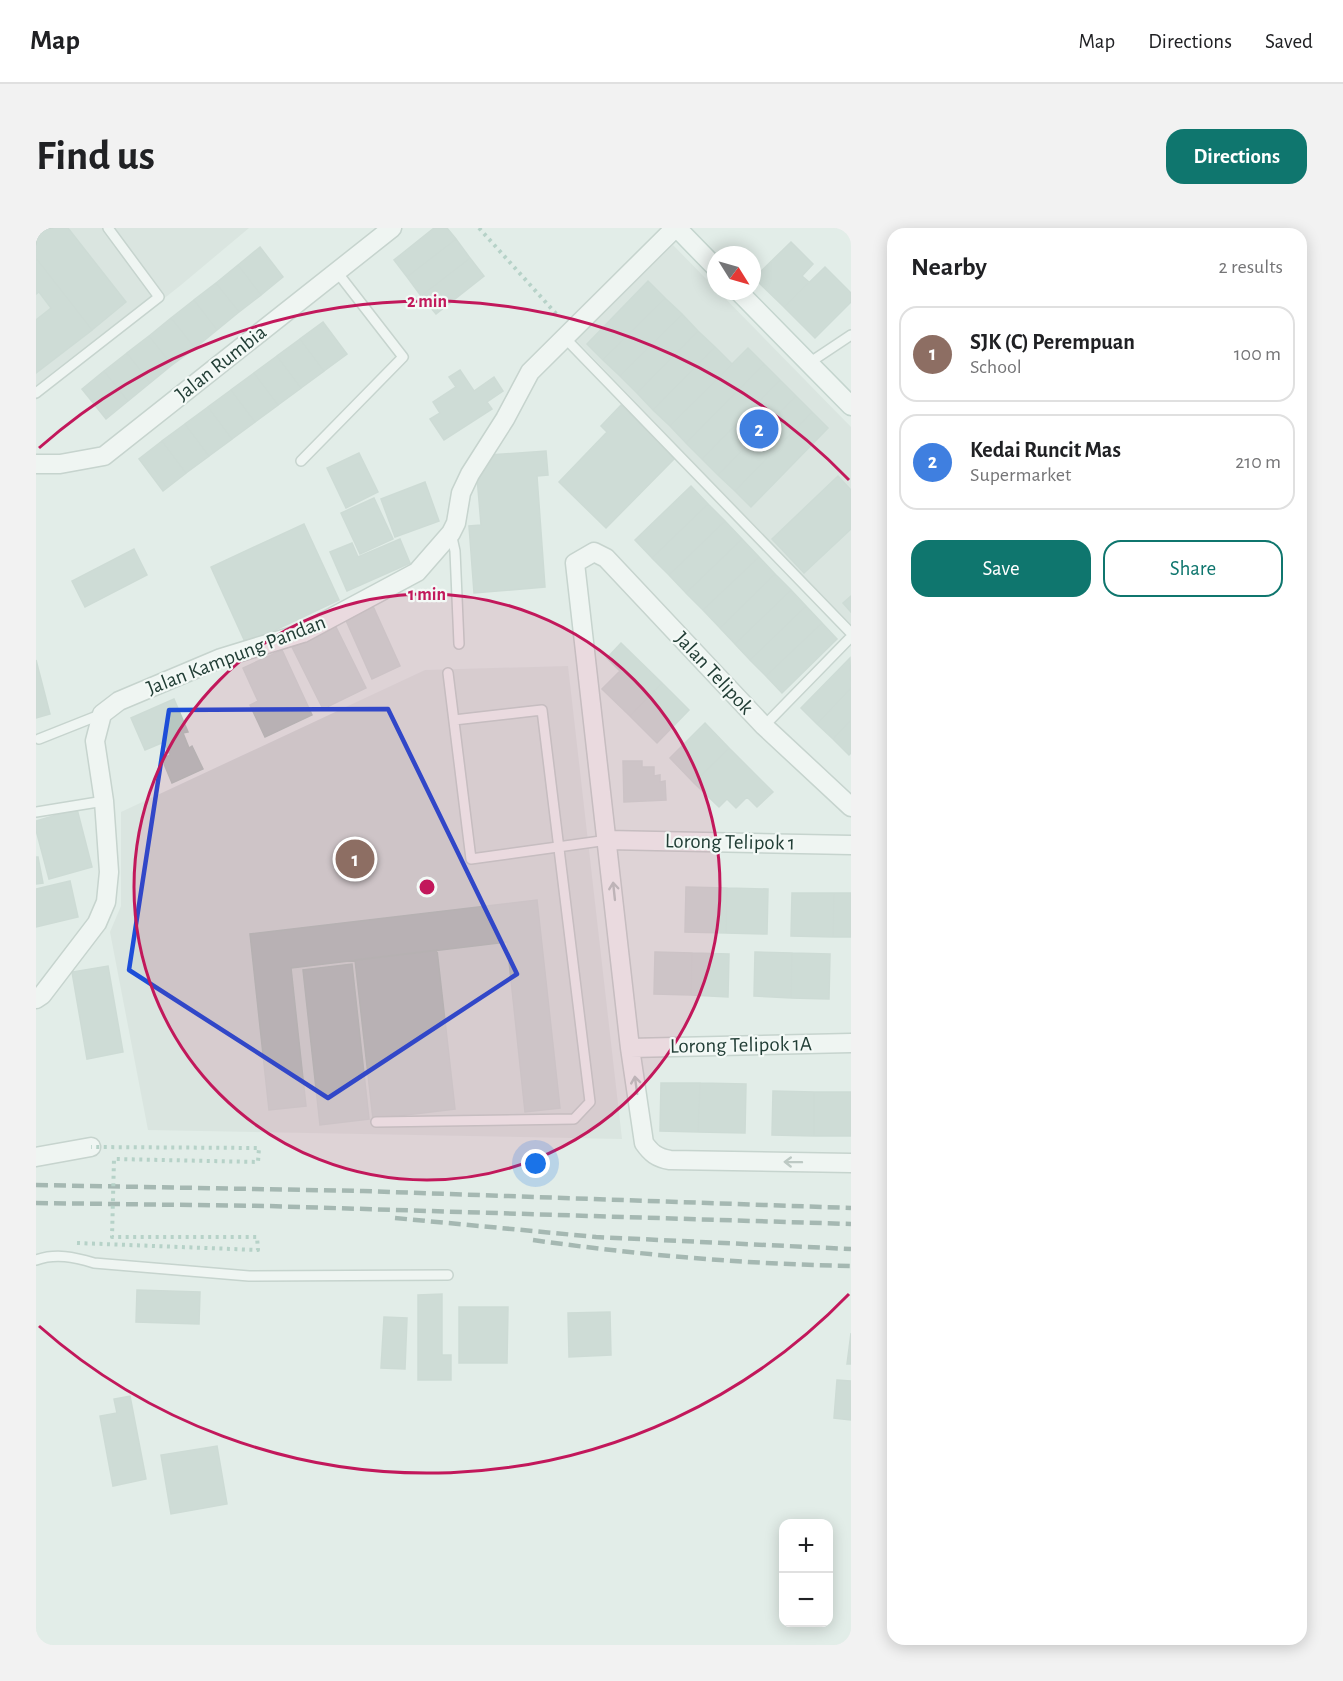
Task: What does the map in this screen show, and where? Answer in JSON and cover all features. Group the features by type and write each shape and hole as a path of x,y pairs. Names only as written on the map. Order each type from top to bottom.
{"street":[{"name":"Jalan Rumbia","path":"36,464 60,464 104,456 392,228"},
{"name":"Jalan Kampung Pandan","path":"102,714 119,701 221,658 303,633 417,572 451,533 456,523 461,493 470,474 505,419 524,381 541,359 676,228"},
{"path":"676,228 707,259"},
{"path":"747,300 851,406"},
{"name":"Jalan Telipok","path":"608,840 575,563 594,552 606,558 764,726 851,807"},
{"path":"36,999 42,995 86,939 97,923 106,903 109,872 104,801 95,741 102,714"},
{"path":"608,840 630,1048 644,1143 660,1159 851,1163"},
{"name":"Lorong Telipok 1","path":"608,840 851,845"},
{"name":"Lorong Telipok 1A","path":"630,1048 851,1043"},
{"path":"36,1157 92,1147"}],"lane":[{"path":"36,393 159,297 108,228"},
{"path":"301,461 403,357 337,272"},
{"path":"567,333 851,635 764,726"},
{"path":"809,363 851,335"},
{"path":"451,533 455,551 459,644"},
{"path":"448,673 471,859 608,840"},
{"path":"376,1122 573,1119 590,1102 542,710 454,720"},
{"path":"39,739 102,714"},
{"path":"36,812 104,801"},
{"path":"36,1260 48,1256 74,1257 94,1263 249,1276 448,1275"}],"path":[{"path":"479,228 567,333"},
{"path":"77,1243 258,1250 257,1237 112,1237 114,1159 258,1162 259,1148 92,1147"}],"highlighted area":[{"path":"388,709 517,974 328,1098 129,970 169,710"}],"shaded area":[{"path":"36,228 249,228 36,400"},
{"path":"673,245 707,280 707,300 727,300 851,427 851,626 576,340"},
{"path":"568,666 622,1139 148,1130 110,932 121,906 121,812 425,670"}],"building":[{"path":"36,228 68,228 126,302 92,330 36,258"},
{"path":"434,228 447,228 456,239 407,277 394,260"},
{"path":"456,239 470,258 421,296 407,277"},
{"path":"791,242 813,264 802,276 809,282 784,307 761,285 761,271"},
{"path":"260,247 283,277 261,295 238,265"},
{"path":"36,258 92,330 36,373 36,320 51,308 39,292 36,294"},
{"path":"470,258 484,276 436,314 421,296"},
{"path":"238,265 261,295 239,312 216,283"},
{"path":"825,267 851,293 851,302 815,338 784,307"},
{"path":"648,281 665,298 603,360 587,344"},
{"path":"216,283 239,312 217,330 194,300"},
{"path":"665,298 682,314 620,376 603,360"},
{"path":"194,300 217,330 195,348 171,318"},
{"path":"682,314 698,331 637,393 620,376"},
{"path":"171,318 195,348 172,365 149,336"},
{"path":"323,322 347,354 324,371 300,339"},
{"path":"698,331 715,347 653,410 637,393"},
{"path":"149,336 172,365 150,383 127,353"},
{"path":"300,339 324,371 301,388 277,356"},
{"path":"715,347 732,364 670,426 653,410"},
{"path":"748,348 764,364 686,443 670,426"},
{"path":"127,353 150,383 128,401 104,371"},
{"path":"277,356 301,388 278,405 254,373"},
{"path":"764,364 780,380 702,459 686,443"},
{"path":"460,370 474,391 494,377 503,391 487,402 492,409 444,440 430,419 440,413 433,402 456,387 449,377"},
{"path":"104,371 128,401 106,419 82,389"},
{"path":"254,373 278,405 255,422 231,390"},
{"path":"780,380 796,396 718,475 702,459"},
{"path":"231,390 255,422 232,439 208,407"},
{"path":"796,396 812,412 735,491 718,475"},
{"path":"621,405 675,458 606,528 559,482 607,432 601,426"},
{"path":"208,407 232,439 209,456 185,424"},
{"path":"812,412 828,428 751,507 735,491"},
{"path":"185,424 209,456 186,473 162,441"},
{"path":"162,441 186,473 163,491 139,459"},
{"path":"546,451 548,475 537,476 545,587 474,593 469,526 481,525 477,477 489,455"},
{"path":"359,453 378,492 346,508 327,468"},
{"path":"838,476 851,490 851,529 804,573 772,539"},
{"path":"425,482 439,521 395,537 381,499"},
{"path":"691,486 708,504 652,558 635,540"},
{"path":"374,498 393,539 360,554 341,513"},
{"path":"708,504 725,521 669,575 652,558"},
{"path":"725,521 742,539 686,593 669,575"},
{"path":"304,524 339,600 246,644 211,567"},
{"path":"400,539 410,563 347,591 330,552 352,543 358,557"},
{"path":"742,539 759,557 703,610 686,593"},
{"path":"134,549 147,575 85,607 72,581"},
{"path":"759,557 775,574 720,628 703,610"},
{"path":"775,574 791,590 735,644 720,628"},
{"path":"791,590 806,606 750,660 735,644"},
{"path":"851,596 851,612 843,603"},
{"path":"372,604 400,666 372,679 344,616"},
{"path":"806,606 822,623 766,676 750,660"},
{"path":"334,623 366,688 323,709 291,645"},
{"path":"822,623 837,639 782,693 766,676"},
{"path":"621,643 662,683 630,716 602,689 620,671 607,658"},
{"path":"282,650 312,715 265,737 250,705 258,701 243,668"},
{"path":"850,658 851,688 817,724 801,708"},
{"path":"36,660 50,714 36,718"},
{"path":"662,683 689,710 657,743 630,716"},
{"path":"851,688 851,720 833,739 817,724"},
{"path":"174,699 188,732 183,733 189,748 192,746 203,769 172,783 162,759 170,755 164,742 145,750 131,718"},
{"path":"851,720 851,753 849,755 833,739"},
{"path":"705,723 729,748 694,783 670,758"},
{"path":"729,748 773,792 757,807 747,797 736,808 727,799 719,807 694,783"},
{"path":"623,761 642,761 642,767 654,767 654,776 660,775 660,782 665,781 666,800 624,802"},
{"path":"77,809 92,867 49,879 36,830 36,821"},
{"path":"36,857 38,857 43,883 36,884"},
{"path":"70,881 78,917 36,927 36,889"},
{"path":"686,887 727,888 726,933 685,932"},
{"path":"727,888 768,889 767,934 726,933"},
{"path":"792,893 834,893 833,937 791,936"},
{"path":"834,893 851,893 851,937 833,937"},
{"path":"537,900 560,1108 525,1112 507,942 291,968 306,1106 269,1110 250,934"},
{"path":"437,950 455,1109 373,1119 355,960"},
{"path":"655,952 692,953 691,995 654,994"},
{"path":"755,952 792,953 791,998 754,996"},
{"path":"692,953 729,954 728,997 691,995"},
{"path":"792,953 830,954 829,999 791,998"},
{"path":"352,964 369,1119 320,1125 303,970"},
{"path":"108,966 123,1052 87,1059 72,972"},
{"path":"661,1083 700,1083 698,1132 660,1131"},
{"path":"700,1083 746,1084 745,1133 698,1132"},
{"path":"773,1091 814,1092 814,1136 772,1135"},
{"path":"814,1092 851,1092 851,1136 814,1136"},
{"path":"137,1290 200,1292 199,1324 136,1322"},
{"path":"442,1294 442,1355 451,1355 451,1380 418,1380 418,1295"},
{"path":"459,1307 508,1307 507,1363 459,1363"},
{"path":"610,1312 611,1355 569,1357 568,1313"},
{"path":"384,1317 407,1318 405,1369 381,1368"},
{"path":"851,1333 851,1364 847,1364"},
{"path":"837,1380 851,1381 851,1420 834,1418"},
{"path":"130,1396 146,1479 113,1486 100,1416 117,1413 114,1399"},
{"path":"217,1446 227,1504 171,1514 161,1455"}],"railway":[{"path":"36,1185 363,1191 851,1208"},
{"path":"36,1203 267,1206 851,1224"},
{"path":"395,1218 596,1237 851,1249"},
{"path":"533,1240 692,1258 851,1266"}],"place":[{"name":"Kedai Runcit Mas","path":"759,429"},
{"name":"SJK (C) Perempuan","path":"355,859"}]}
